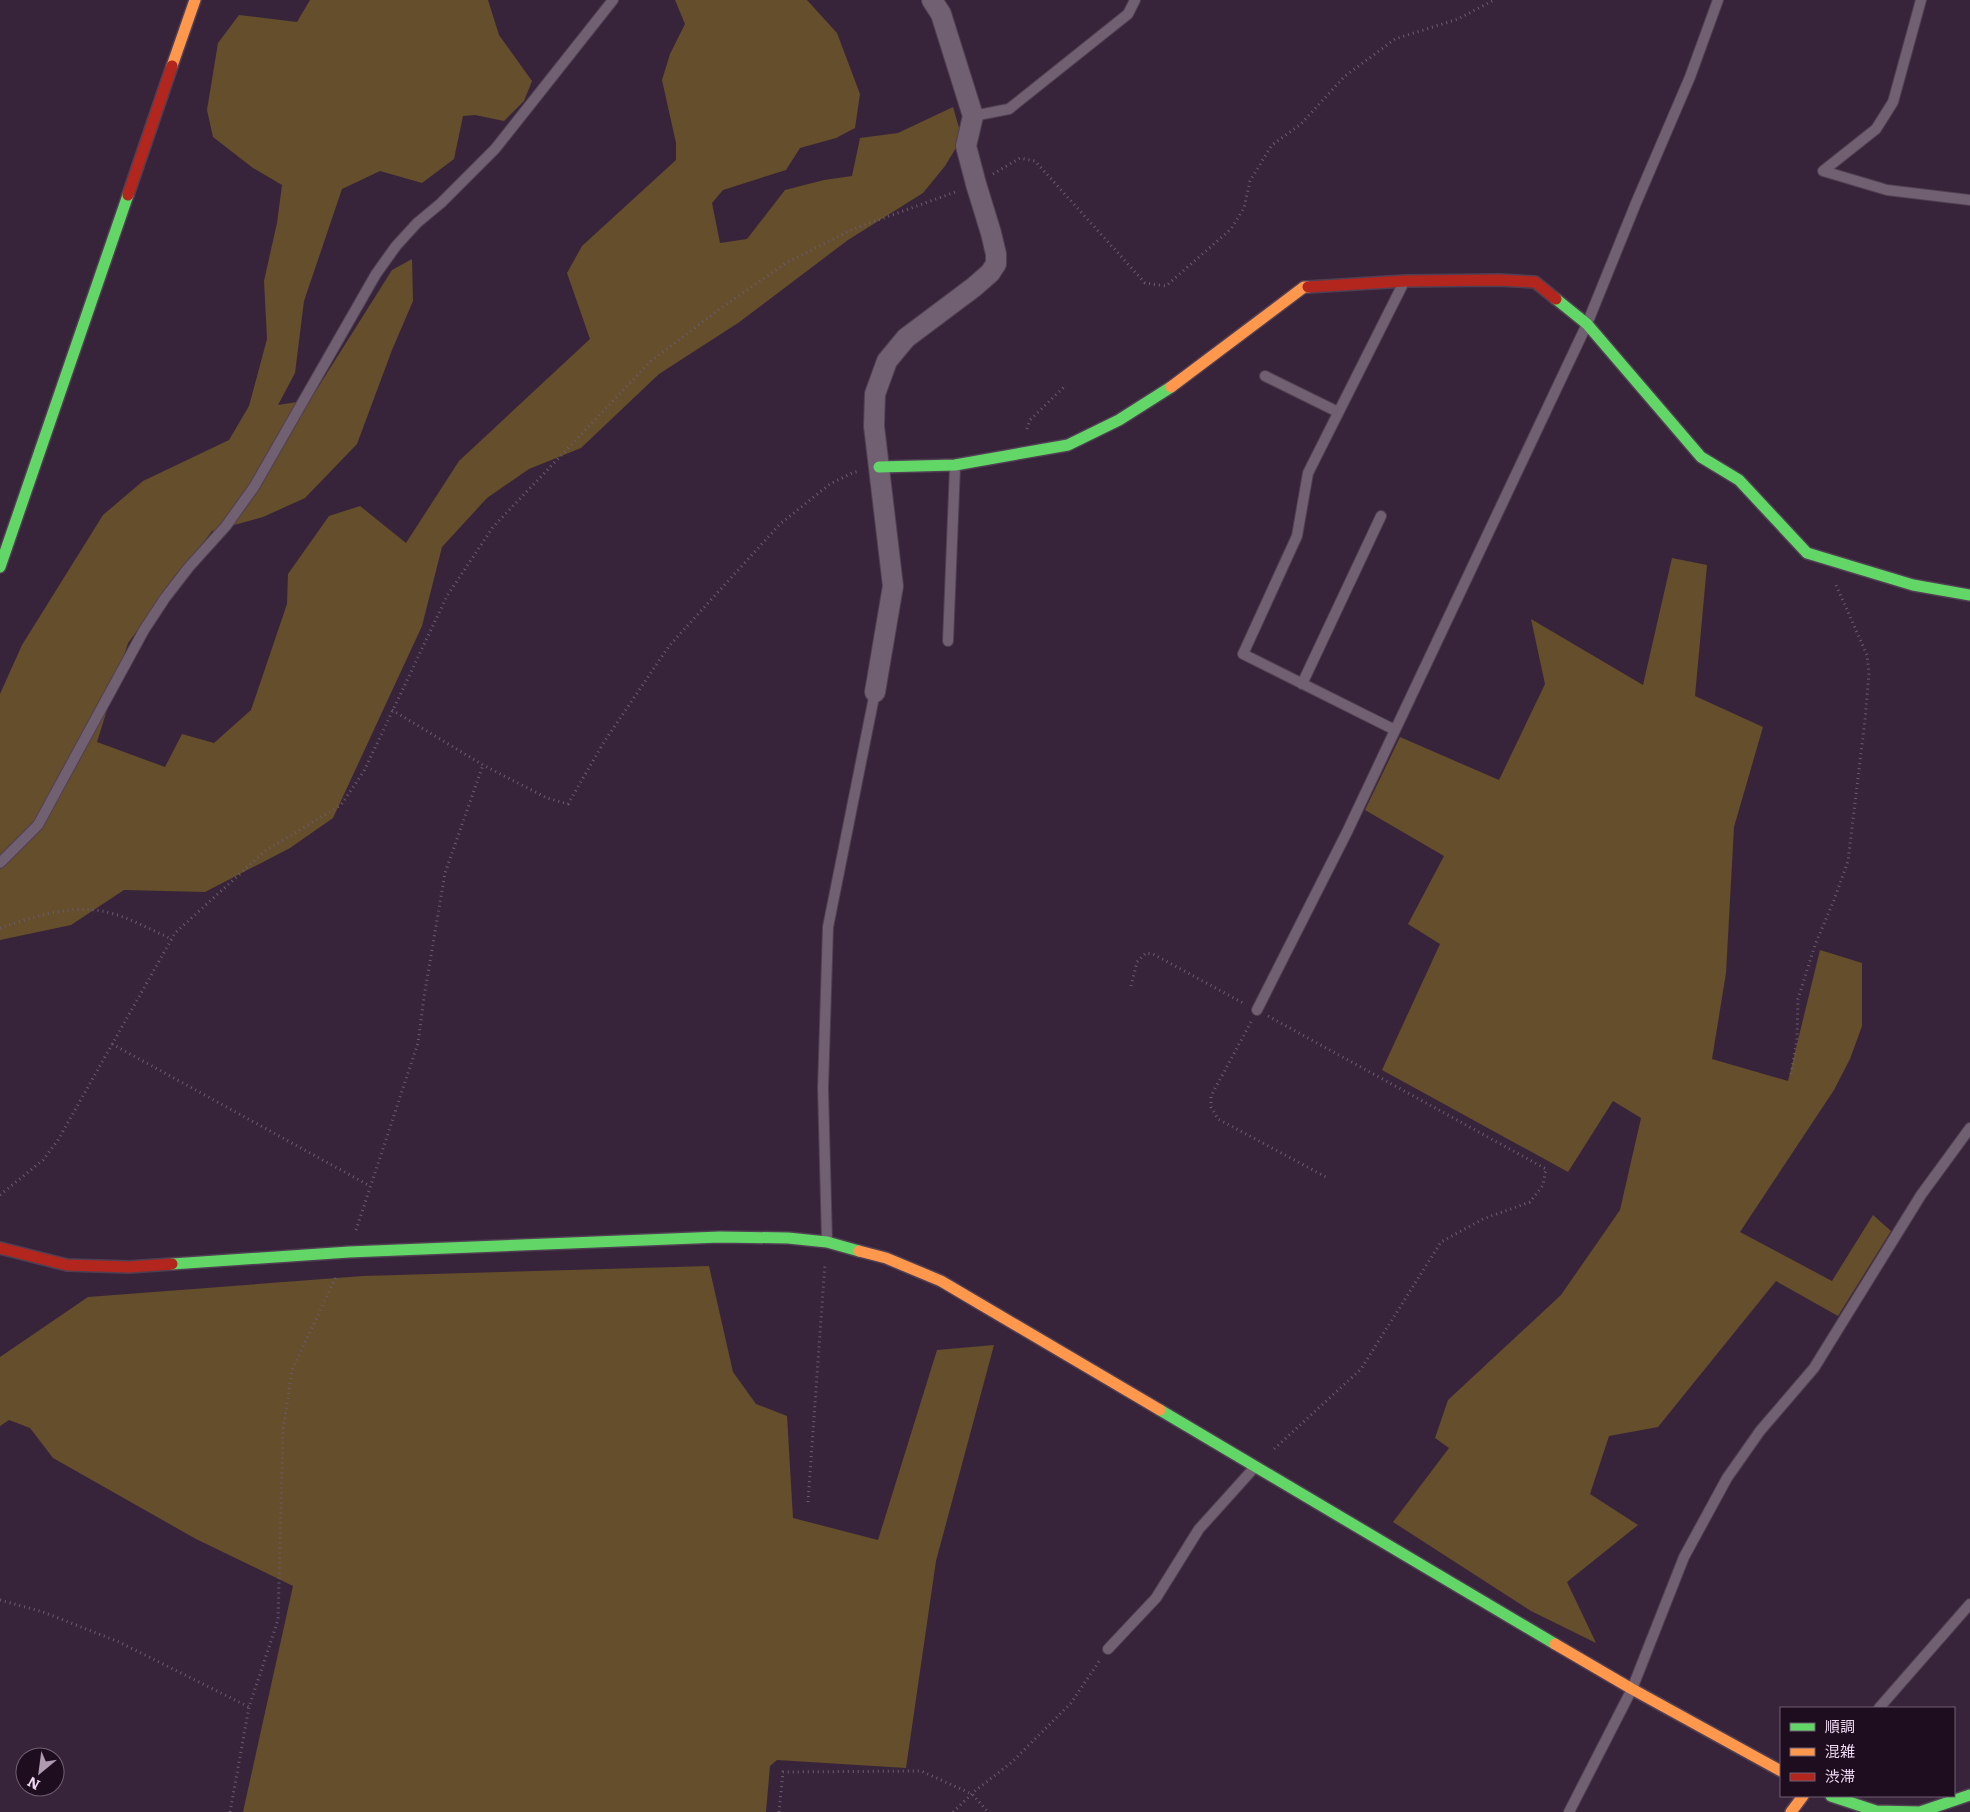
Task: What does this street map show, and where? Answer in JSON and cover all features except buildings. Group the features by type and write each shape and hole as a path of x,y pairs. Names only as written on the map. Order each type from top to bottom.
{"street":[{"path":"0,567 195,0"},
{"path":"875,692 893,586 874,426 875,394 887,361 906,338 974,287 990,273 996,264 996,254 991,233 966,146 973,116 941,14 932,0"},
{"path":"879,467 955,465 1068,445 1119,420 1176,383 1304,287 1404,281 1499,280 1536,282 1587,324 1700,456 1739,480 1807,553 1913,585 1970,595"},
{"path":"0,1248 67,1265 129,1267 350,1252 720,1237 788,1238 827,1242 886,1258 941,1281 1632,1689 1780,1770"},
{"path":"1834,1797 1876,1811 1920,1812 1970,1795"},
{"path":"1791,1812 1803,1797"}],"lane":[{"path":"0,864 38,825 144,630 165,598 189,567 226,526 254,488 376,274 396,246 417,223 441,203 495,149 613,0"},
{"path":"973,116 1009,109 1128,14 1135,0"},
{"path":"1257,1010 1347,832 1587,324 1690,77 1718,0"},
{"path":"1922,0 1892,102 1876,129 1823,172 1887,190 1970,200"},
{"path":"1395,730 1243,654 1297,536 1308,473 1404,281"},
{"path":"1265,376 1338,412"},
{"path":"948,641 955,465"},
{"path":"1302,684 1381,516"},
{"path":"827,1242 823,1088 828,927 875,692"},
{"path":"1569,1812 1632,1689 1684,1557 1727,1478 1760,1431 1814,1368 1921,1195 1970,1128"},
{"path":"1108,1649 1156,1598 1199,1529 1254,1467"},
{"path":"1880,1707 1970,1604"}],"path":[{"path":"0,1195 43,1160 58,1140 175,933 265,851 341,805 364,771 447,596 493,527 650,361 786,263 851,230 976,184 1020,158 1035,161 1145,284 1166,286 1231,229 1244,208 1250,181 1272,145 1302,124 1344,77 1395,39 1458,19 1494,0"},
{"path":"1023,454 1023,442 1030,420 1064,387"},
{"path":"392,710 483,765 548,798 568,804 604,742 669,646 740,567 780,524 830,484 852,473 879,467"},
{"path":"1791,1074 1797,1039 1798,999 1815,945 1848,861 1869,672 1867,655 1834,580 1831,560"},
{"path":"230,1812 249,1707 278,1620 283,1430 292,1370 329,1291 350,1252 418,1043 445,873 483,765"},
{"path":"0,928 39,915 83,909 114,914 172,939"},
{"path":"1131,986 1137,962 1146,953 1153,954 1546,1169 1542,1185 1530,1202 1483,1219 1441,1242 1361,1369 1254,1467"},
{"path":"1257,1010 1210,1096 1211,1107 1218,1119 1326,1177"},
{"path":"112,1044 370,1186"},
{"path":"808,1502 827,1242"},
{"path":"0,1600 43,1612 119,1642 249,1707"},
{"path":"953,1812 1012,1762 1071,1703 1108,1649"},
{"path":"779,1812 784,1772 921,1771 972,1794 988,1812"}],"shaded area":[{"path":"310,0 488,0 499,35 532,81 524,101 504,121 475,115 463,116 454,159 422,183 380,171 342,189 304,301 295,373 278,405 310,400 392,270 412,259 413,301 392,350 357,444 305,498 263,517 212,531 128,643 97,742 165,767 182,734 214,743 251,710 287,604 288,574 329,516 360,506 406,543 459,461 590,339 567,273 582,246 676,160 676,143 662,80 670,54 685,24 675,0 807,0 837,33 860,94 855,128 836,138 800,148 786,170 723,190 712,203 720,243 747,239 785,190 824,180 852,176 860,138 898,133 953,107 962,138 945,166 923,193 848,240 738,323 659,374 581,448 529,469 487,498 442,547 422,626 333,818 290,848 205,892 124,890 71,925 0,940 0,694 22,645 103,515 143,481 229,440 249,406 267,339 264,281 277,223 282,185 253,168 213,137 207,110 218,43 239,15 297,22"},
{"path":"1672,558 1707,565 1695,696 1763,727 1734,827 1726,973 1712,1059 1788,1081 1820,950 1862,963 1862,1026 1850,1059 1834,1090 1740,1232 1832,1281 1873,1215 1891,1231 1838,1316 1776,1281 1658,1427 1609,1436 1590,1494 1638,1525 1567,1582 1596,1643 1531,1611 1393,1522 1449,1448 1435,1438 1448,1400 1561,1295 1620,1210 1641,1118 1613,1101 1568,1172 1382,1070 1440,944 1408,924 1444,856 1365,810 1400,737 1499,780 1545,684 1531,619 1643,685"},
{"path":"709,1266 733,1372 756,1404 787,1416 793,1518 878,1540 937,1350 994,1345 936,1561 906,1768 777,1760 770,1766 766,1812 243,1812 293,1586 196,1539 53,1458 30,1428 9,1420 0,1426 0,1357 88,1297 363,1276"}],"traffic: fast":[{"path":"0,567 128,195"},
{"path":"1556,299 1587,324 1701,457 1739,480 1807,553 1913,585 1970,595"},
{"path":"879,467 955,465 1068,445 1119,420 1171,387"},
{"path":"172,1264 349,1252 720,1237 788,1238 827,1242 859,1251"},
{"path":"1160,1410 1555,1644"},
{"path":"1834,1797 1876,1811 1920,1812 1970,1795"}],"traffic: slow":[{"path":"172,66 195,0"},
{"path":"1171,387 1304,287 1308,287"},
{"path":"859,1251 886,1258 941,1281 1160,1410"},
{"path":"1555,1644 1632,1689 1780,1770"},
{"path":"1791,1812 1802,1797"}],"traffic: jam":[{"path":"128,195 172,66"},
{"path":"1308,287 1405,281 1499,280 1535,282 1556,299"},
{"path":"0,1248 67,1265 129,1267 172,1264"}]}
